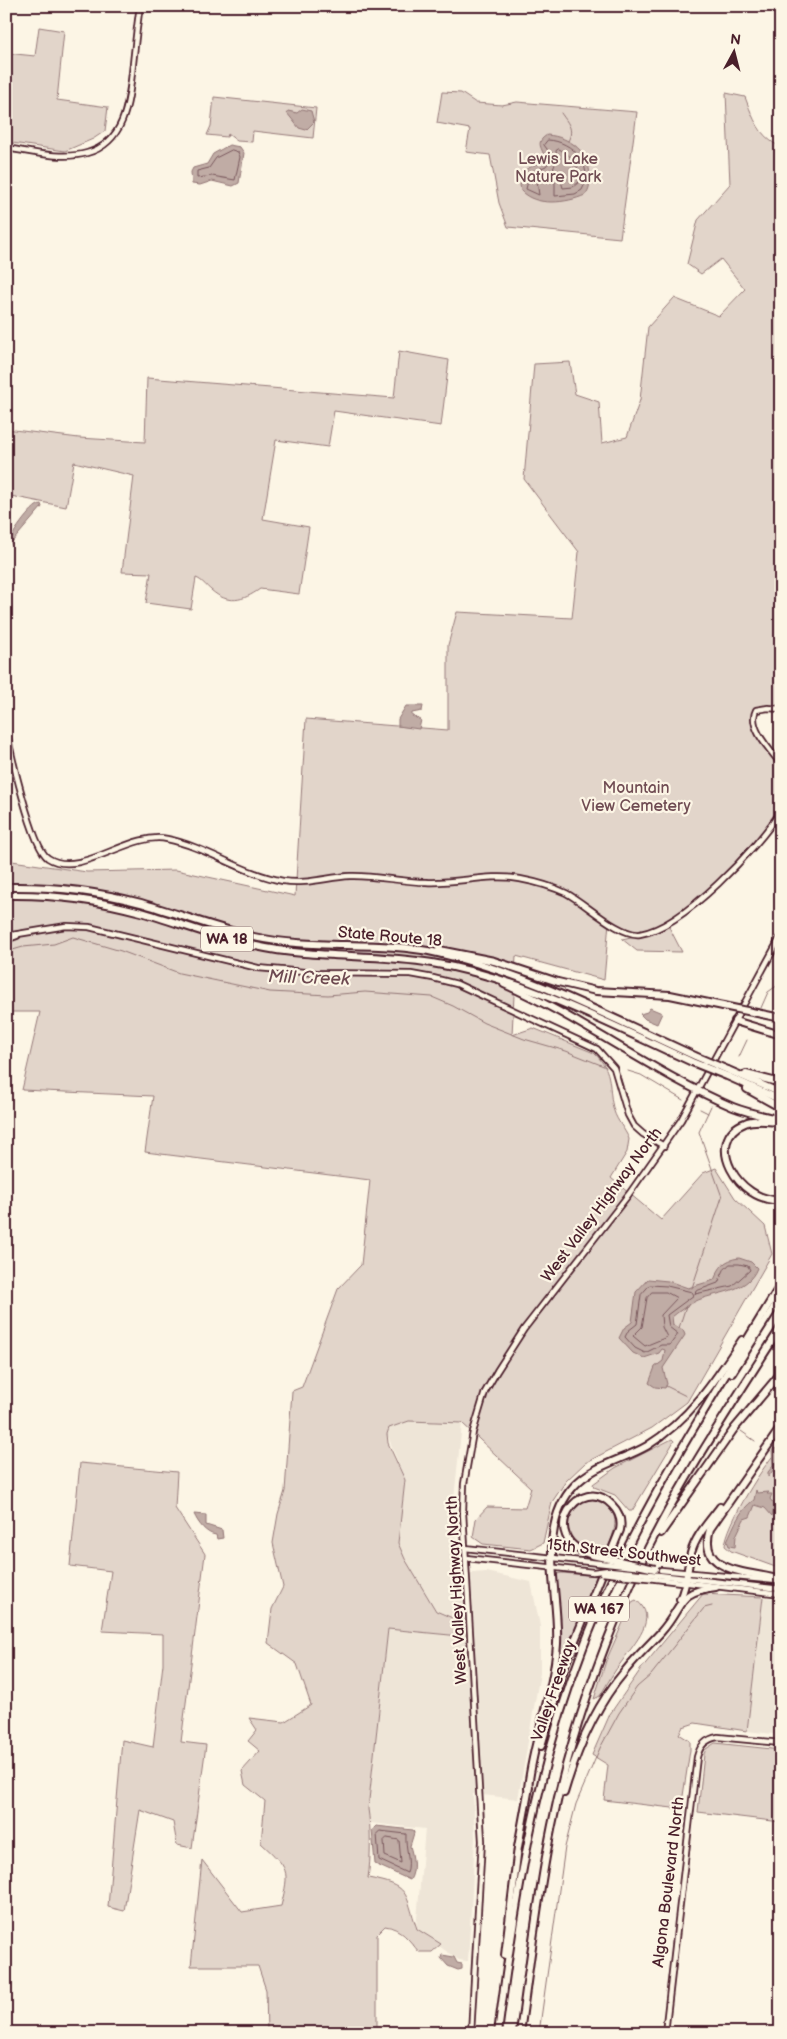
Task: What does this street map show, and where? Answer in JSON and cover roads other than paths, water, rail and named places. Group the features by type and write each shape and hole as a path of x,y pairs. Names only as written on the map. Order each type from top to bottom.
{"highway":[{"name":"State Route 18","path":"6,887 53,888 114,897 265,939 313,944 384,947 437,953 501,971 566,997 693,1059"},
{"name":"State Route 18","path":"6,895 54,896 115,906 260,947 301,953 408,959 434,963 487,976 522,986 693,1059 781,1093"},
{"path":"384,947 419,947 463,954 596,991 670,996 781,1018"},
{"path":"487,976 546,1005 698,1090 734,1107 781,1121"},
{"path":"734,1021 781,1036"},
{"name":"State Route 18","path":"727,1073 736,1081 781,1100"},
{"path":"727,1073 781,1083"},
{"path":"736,1081 781,1108"},
{"path":"781,1121 756,1121 742,1124 734,1130 726,1150 731,1170 744,1188 759,1196 781,1200"},
{"path":"506,1973 505,1952 513,1884 528,1788 555,1659 557,1627 552,1559 553,1537 558,1513 570,1490 590,1473 647,1446 674,1427 693,1409 781,1284"},
{"name":"Valley Freeway","path":"498,2033 529,1829 550,1744 575,1668 621,1560 647,1510 781,1284"},
{"path":"708,1406 716,1398 781,1296"},
{"name":"Valley Freeway","path":"520,2033 546,1854 566,1765 585,1704 614,1624 643,1559 698,1462 781,1327"},
{"path":"643,1559 734,1429 781,1373"},
{"path":"781,1427 710,1530 708,1548 717,1563 728,1568 781,1580"},
{"path":"670,1621 687,1578 691,1552 702,1529 758,1461"},
{"path":"528,1788 566,1662 620,1530 620,1519 613,1506 604,1498 582,1497 574,1503 567,1514 564,1527 566,1536 573,1547 591,1559 657,1574"},
{"path":"546,1854 573,1762 591,1724 624,1671 670,1621 689,1593 698,1589 716,1587"}],"main road":[{"path":"6,148 58,156 87,153 113,137 128,108 140,6"},
{"path":"781,709 760,708 756,710 753,718 756,727 781,764"},
{"path":"6,728 13,762 35,837 44,856 57,862 67,863 97,857 142,839 158,838 172,840 283,881 309,882 347,876 427,883 505,877 542,883 578,900 621,929 635,934 641,934 668,924 697,903 760,838 781,811"},
{"path":"6,936 66,926 90,927 258,968 316,973 411,974 457,984 598,1049 614,1068 628,1115 634,1126 643,1134 664,1146"},
{"path":"6,940 28,932"},
{"name":"West Valley Highway North","path":"471,2033 482,1841 465,1548 464,1484 473,1432 485,1392 524,1329 664,1146 698,1090 781,936"},
{"name":"15th Street Southwest","path":"465,1548 552,1559 591,1559"},
{"name":"15th Street Southwest","path":"466,1558 594,1572 657,1574 687,1578 781,1580"},
{"name":"15th Street Southwest","path":"657,1574 687,1578 716,1587 781,1594"},
{"path":"687,1578 781,1589"},
{"name":"Algona Boulevard North","path":"664,2033 697,1757 700,1747 710,1739 721,1737 781,1743"}],"water":[{"path":"302,109 311,111 314,122 306,130 299,128 287,113 288,111 297,113"},
{"path":"547,135 564,139 577,147 582,153 589,167 590,176 589,188 585,195 570,200 552,202 535,200 521,191 520,185 525,170 545,159 540,143"},
{"path":"229,145 240,147 244,153 239,183 233,186 212,181 200,185 192,184 191,172 193,168 207,164 213,154"},
{"path":"41,504 42,507 6,549 21,523 32,510"},
{"path":"406,706 423,706 422,711 412,713 412,716 421,720 419,729 398,726 398,719"},
{"path":"650,1008 662,1013 657,1024 645,1019 640,1014 647,1012"},
{"path":"739,1258 751,1262 757,1268 752,1276 746,1283 730,1291 702,1298 672,1317 673,1325 683,1330 685,1335 663,1368 667,1384 665,1388 655,1387 649,1383 655,1367 663,1361 665,1350 662,1349 659,1353 644,1358 633,1353 619,1338 624,1328 632,1322 636,1292 648,1279 668,1281 688,1288 714,1280 723,1264"},
{"path":"774,1448 781,1451 777,1464 779,1469 777,1475 774,1469 768,1477 768,1472 773,1466 772,1451"},
{"path":"756,1490 757,1493 769,1492 767,1494 772,1494 770,1499 773,1503 779,1500 777,1505 781,1507 781,1515 774,1508 772,1516 765,1508 755,1505 750,1517 744,1519 736,1536 735,1547 729,1546 727,1541 735,1524 741,1513 754,1500"},
{"path":"194,1514 206,1515 206,1525 222,1530 223,1538 217,1539 216,1535 206,1530"},
{"path":"376,1826 413,1830 414,1833 410,1846 413,1867 410,1880 375,1864 372,1830"},
{"path":"442,1955 454,1957 457,1963 462,1964 462,1969 458,1970 448,1966 441,1958"}],"waterway":[{"path":"561,113 570,129 571,133 568,141"},
{"name":"Mill Creek","path":"6,952 23,947 54,944 73,937 121,951 179,973 270,992 328,995 365,992 432,997 484,1023 606,1067"},
{"name":"Mill Creek","path":"761,1008 768,992 781,983"},
{"path":"739,1057 747,1040"},
{"name":"Mill Creek","path":"628,1071 641,1075 683,1100"},
{"path":"692,1288 722,1197 699,1132 711,1106"},
{"name":"Mill Creek","path":"700,1109 708,1113"},
{"path":"679,1328 686,1306"},
{"path":"666,1386 686,1396"},
{"path":"741,1431 755,1441"},
{"path":"539,2033 565,1847 576,1804 600,1748 619,1713 637,1687 651,1675 704,1608 712,1606"},
{"path":"540,2028 545,2028 547,2033"}],"park label":[{"name":"Lewis Lake Nature Park","path":"558,168"},
{"name":"Mountain View Cemetery","path":"636,797"}]}
